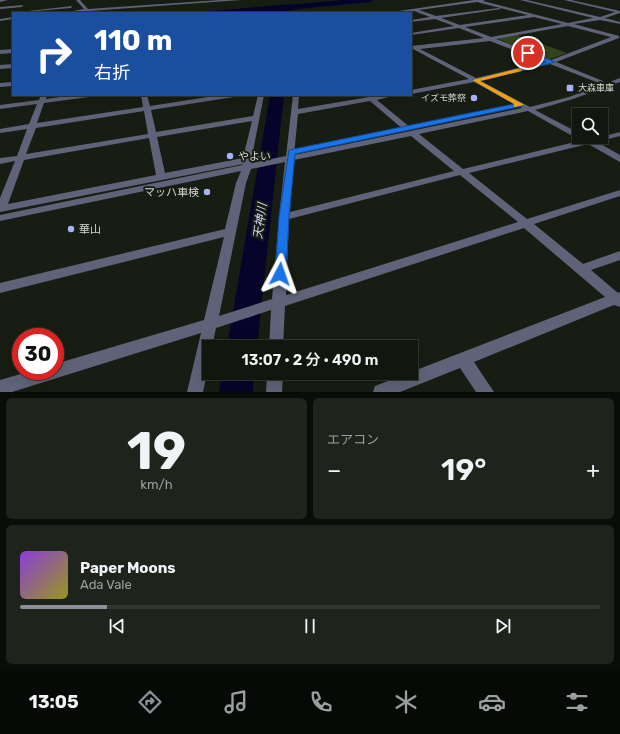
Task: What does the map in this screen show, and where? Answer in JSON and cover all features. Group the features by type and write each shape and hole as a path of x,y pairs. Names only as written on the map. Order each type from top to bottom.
{"street":[{"path":"0,1 6,0"},
{"path":"78,0 87,10"},
{"path":"146,0 154,0"},
{"path":"71,12 239,0"},
{"path":"397,12 484,0"},
{"path":"522,0 620,23"},
{"path":"566,0 620,12"},
{"path":"128,1 128,7"},
{"path":"478,1 570,24 618,38"},
{"path":"586,4 593,2"},
{"path":"0,8 26,5"},
{"path":"23,12 89,5"},
{"path":"412,21 505,8"},
{"path":"416,10 601,82"},
{"path":"412,47 491,39 601,18 620,12"},
{"path":"0,15 12,13"},
{"path":"412,34 463,28 536,16"},
{"path":"0,20 12,18"},
{"path":"412,92 475,80 552,62 618,38"},
{"path":"412,47 572,132"},
{"path":"0,52 12,51"},
{"path":"0,67 12,66"},
{"path":"411,131 563,94 601,82 620,74"},
{"path":"0,212 529,109 571,98 620,80"},
{"path":"0,85 12,84"},
{"path":"609,85 620,89"},
{"path":"0,107 43,98 74,96"},
{"path":"144,96 162,177"},
{"path":"0,131 227,96"},
{"path":"195,392 241,183 252,163 256,118 261,96"},
{"path":"276,340 275,303 284,217 287,156 295,112 296,96"},
{"path":"295,112 388,96"},
{"path":"0,212 43,98"},
{"path":"372,99 619,299"},
{"path":"0,161 256,118"},
{"path":"608,135 620,134"},
{"path":"284,217 461,172 572,141"},
{"path":"594,144 620,159"},
{"path":"0,212 162,177 252,163"},
{"path":"0,388 211,324 620,193"},
{"path":"0,288 231,231"},
{"path":"581,269 620,255"},
{"path":"381,392 619,299"},
{"path":"463,360 486,392"},
{"path":"274,392 275,380"}],"green space":[{"path":"517,35 567,53 547,59 496,38"}],"shaded area":[{"path":"289,4 295,10 273,12 204,12"}],"waterway":[{"path":"241,12 370,0"},
{"name":"天神川","path":"243,340 277,96"},
{"name":"天神川","path":"236,392 237,380"}],"slow traffic":[{"path":"516,106 520,105 475,80 520,70"}],"place":[{"name":"大森車庫","path":"570,88"},
{"name":"イズモ葬祭","path":"474,98"},
{"name":"やよい","path":"230,156"},
{"name":"マッハ車検","path":"207,192"},
{"name":"華山","path":"71,229"}],"route":[{"path":"280,274 284,217 290,158 292,152 520,105 475,80 552,62 528,53"}]}
